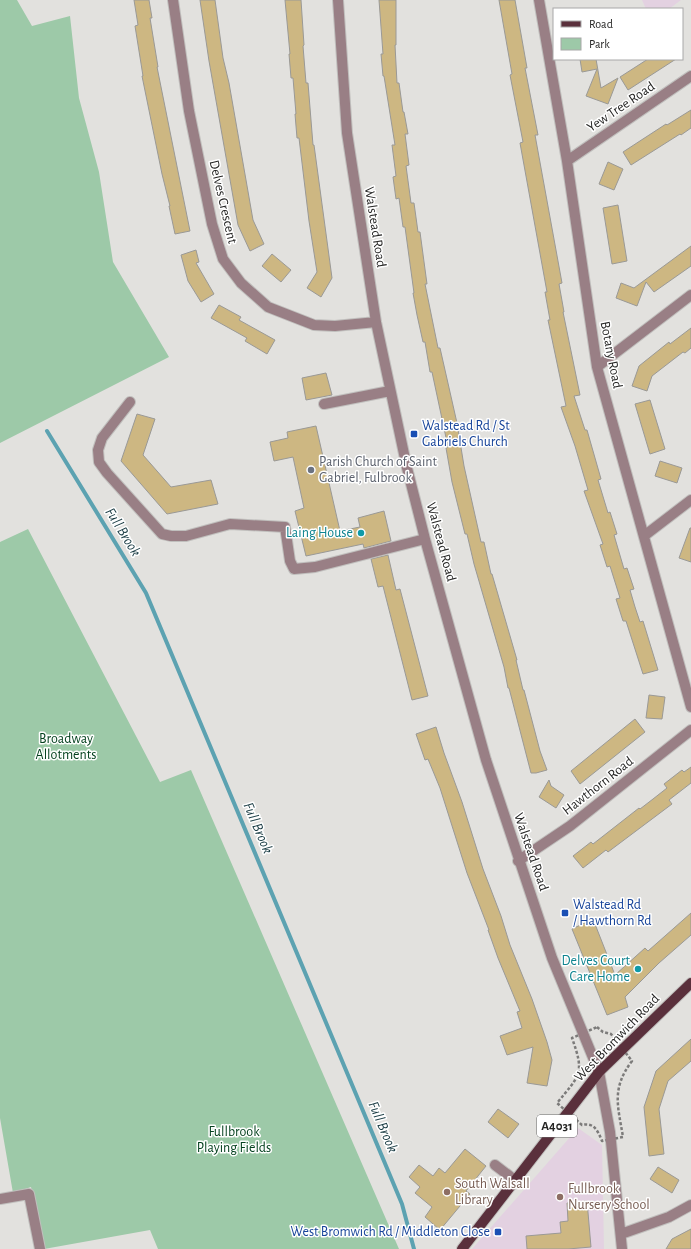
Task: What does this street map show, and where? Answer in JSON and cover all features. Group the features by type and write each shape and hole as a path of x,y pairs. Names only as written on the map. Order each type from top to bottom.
{"main road":[{"name":"West Bromwich Road","path":"462,1249 599,1072 691,982"}],"street":[{"name":"Delves Crescent","path":"173,0 189,111 212,224 223,259 241,283 268,307 314,325 335,326 376,322"},
{"name":"Walstead Road","path":"338,0 347,133 376,322 407,468 486,760 518,860 552,958 599,1072 610,1132 622,1249"},
{"name":"Botany Road","path":"539,0 567,161 597,367 691,708"},
{"name":"Yew Tree Road","path":"567,161 691,76"},
{"path":"597,367 691,295"},
{"path":"324,404 390,391"},
{"path":"130,402 102,438 98,450 100,462 106,474 162,534 171,536 186,536 230,524 285,527 290,561 294,569 315,567 425,539"},
{"path":"644,536 691,500"},
{"name":"Hawthorn Road","path":"518,860 570,826 691,730"},
{"path":"495,1165 516,1181"},
{"path":"0,1199 29,1194 40,1249"},
{"path":"620,1234 669,1217 691,1205"}],"shaded area":[{"path":"642,0 681,0 670,8 646,8"},
{"name":"Fullbrook Nursery School","path":"578,1128 602,1145 604,1249 472,1249"}],"green space":[{"path":"0,0 17,0 32,26 70,16 79,98 99,172 113,262 169,357 0,443"},
{"name":"Fullbrook Playing Fields","path":"28,529 160,782 191,770 399,1249 158,1249 150,1230 44,1249 31,1187 13,1193 0,1118 0,542"}],"building":[{"path":"134,0 149,0 157,67 190,231 175,234 142,76 135,26 138,25"},
{"path":"200,0 215,0 223,58 229,83 253,220 264,244 250,251 238,225 209,61"},
{"path":"285,0 301,0 306,83 308,83 313,145 332,278 321,297 307,288 317,272 299,138 297,138 293,78 291,78"},
{"path":"379,0 396,0 395,45 397,83 399,83 408,134 405,134 409,165 406,166 411,203 414,203 418,232 420,232 427,284 425,284 438,348 440,348 457,423 464,466 481,542 484,542 491,574 517,660 523,690 540,751 547,770 536,773 531,773 508,688 504,667 474,564 467,534 465,534 452,482 446,448 448,447 432,372 430,372 425,342 423,342 417,315 405,227 403,227 399,198 396,199 393,177 396,176 392,145 395,145 383,76"},
{"path":"499,0 515,0 527,68 525,68 538,135 535,135 562,283 559,284 563,312 580,395 574,396 585,430 587,430 601,479 598,480 608,513 610,512 617,534 614,535 624,569 627,568 634,589 630,590 635,607 640,622 643,621 658,670 643,674 626,621 623,621 616,599 620,598 610,566 607,567 600,545 603,544 584,491 588,490 575,446 561,407 566,406 548,320 550,320 545,292 547,292 520,143 523,142 510,75 512,74"},
{"path":"580,60 596,60 601,88 618,78 608,104 586,96 597,69 582,72"},
{"path":"646,60 674,60 628,90 620,77"},
{"path":"691,110 691,128 631,165 623,152 666,124 667,125"},
{"path":"608,162 623,169 614,190 599,184"},
{"path":"618,205 627,261 612,264 603,208"},
{"path":"691,246 691,266 654,292 646,282 637,306 616,298 621,283 634,288"},
{"path":"196,250 199,262 196,263 214,294 201,302 188,281 181,255"},
{"path":"272,254 291,270 281,282 262,266"},
{"path":"219,305 241,317 239,320 275,340 267,354 245,341 247,338 211,318"},
{"path":"691,328 691,348 685,353 683,352 652,376 647,391 632,386 639,366 669,342 670,344"},
{"path":"326,373 332,395 306,400 302,378"},
{"path":"650,400 665,449 650,454 635,404"},
{"path":"137,414 155,419 143,455 171,487 211,480 218,504 167,514 121,461"},
{"path":"316,426 340,531 360,527 358,518 384,511 391,541 364,548 363,544 306,556 295,511 304,508 293,457 274,461 270,442 288,438 287,432"},
{"path":"660,461 682,468 677,483 655,476"},
{"path":"691,528 691,562 679,558"},
{"path":"388,555 396,590 400,589 428,696 412,700 383,586 378,587 371,559"},
{"path":"649,695 665,697 662,719 646,718"},
{"path":"635,719 645,732 580,784 571,771"},
{"path":"436,727 483,869 547,1042 552,1060 547,1086 527,1083 533,1047 507,1055 500,1036 522,1028 517,1012 520,1011 498,958 467,873 440,788 428,759 425,760 416,734"},
{"path":"691,767 691,783 669,800 672,804 608,852 606,850 583,868 573,856 591,842 593,844 667,788 664,784 682,770 684,772"},
{"path":"549,780 551,786 564,795 556,808 539,797"},
{"name":"Delves Court Care Home","path":"691,913 691,935 659,963 625,997 628,1007 607,1015 572,929 593,919 615,975 645,948 648,951"},
{"path":"691,1039 691,1061 668,1081 659,1109 664,1154 649,1156 644,1107 656,1071"},
{"path":"498,1109 519,1124 508,1138 488,1122"},
{"path":"465,1149 486,1166 466,1191 470,1194 440,1230 425,1217 432,1207 415,1193 420,1187 409,1177 419,1165 433,1176 439,1168 445,1173"},
{"path":"658,1167 679,1180 672,1193 650,1179"},
{"path":"587,1201 591,1247 568,1249 527,1249 526,1236 561,1233 560,1222 568,1221 567,1203"},
{"path":"691,1229 691,1249 666,1249 672,1239"}],"waterway":[{"name":"Full Brook","path":"47,431 146,593 402,1204 414,1249"}],"place":[{"name":"Walstead Rd / St Gabriels Church","path":"414,434"},
{"name":"Parish Church of Saint Gabriel, Fulbrook","path":"311,470"},
{"name":"Laing House","path":"361,533"},
{"name":"Walstead Rd / Hawthorn Rd","path":"565,913"},
{"name":"Delves Court Care Home","path":"638,969"},
{"name":"South Walsall Library","path":"447,1192"},
{"name":"Fullbrook Nursery School","path":"560,1197"},
{"name":"West Bromwich Rd / Middleton Close","path":"498,1232"}],"park label":[{"name":"Broadway Allotments","path":"66,748"}]}
